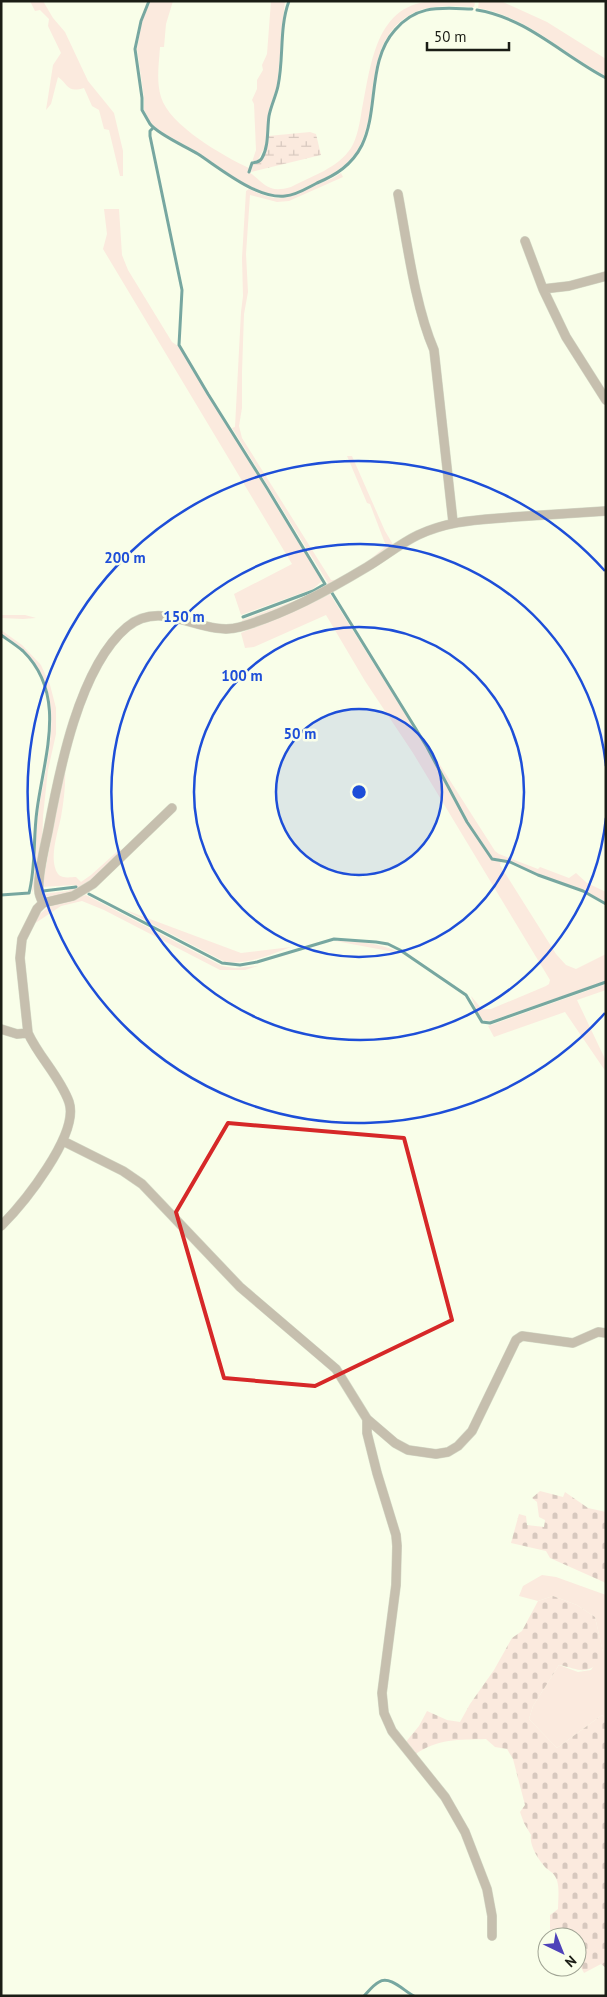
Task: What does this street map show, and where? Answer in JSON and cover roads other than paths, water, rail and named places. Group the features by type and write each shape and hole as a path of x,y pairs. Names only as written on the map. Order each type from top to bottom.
{"street":[{"path":"398,194 416,289 434,350 453,522"},
{"path":"525,241 543,289 566,337 606,400"},
{"path":"543,289 569,286 606,276"},
{"path":"43,902 38,890 63,760 80,706 94,673 110,646 127,627 138,620 152,616 170,616 231,630 325,592 417,535 453,522 606,511"},
{"path":"1,1226 21,1204 63,1141 71,1114 69,1103 28,1033 20,958 21,946 31,919 43,902 73,896 93,884 172,808"},
{"path":"1,1029 17,1034 28,1033"},
{"path":"63,1141 105,1161 142,1184 240,1287 336,1369 367,1419 395,1443 408,1450 436,1454 448,1452 458,1446 472,1431 516,1340 522,1336 573,1343 598,1332 606,1333"},
{"path":"367,1419 368,1433 377,1473 396,1535 397,1546 396,1585 382,1693 384,1713 392,1731 445,1798 465,1832 487,1889 492,1916 492,1936"}],"waterway":[{"path":"149,1 141,21 135,49 142,110 150,124 240,182 274,196 294,194 337,173 358,152 367,131 380,56 386,42 403,22 412,16 430,9 472,9"},
{"path":"249,172 252,163 260,160 266,148 269,116 280,75 284,22 289,1"},
{"path":"477,10 495,14 528,29 606,78"},
{"path":"153,128 150,131 150,136 182,290 179,345 325,584 313,591 243,617"},
{"path":"332,593 427,747 467,822 492,859 510,862 538,875 583,891 606,904"},
{"path":"1,635 23,651 37,668 45,687 49,706 50,727 37,810 33,873 29,893 1,895"},
{"path":"43,891 76,887"},
{"path":"89,894 222,963 240,965 257,962 334,939 388,944 400,950 466,995 482,1022 490,1023 606,982"},
{"path":"364,1996 383,1980 393,1982 414,1996"}]}
